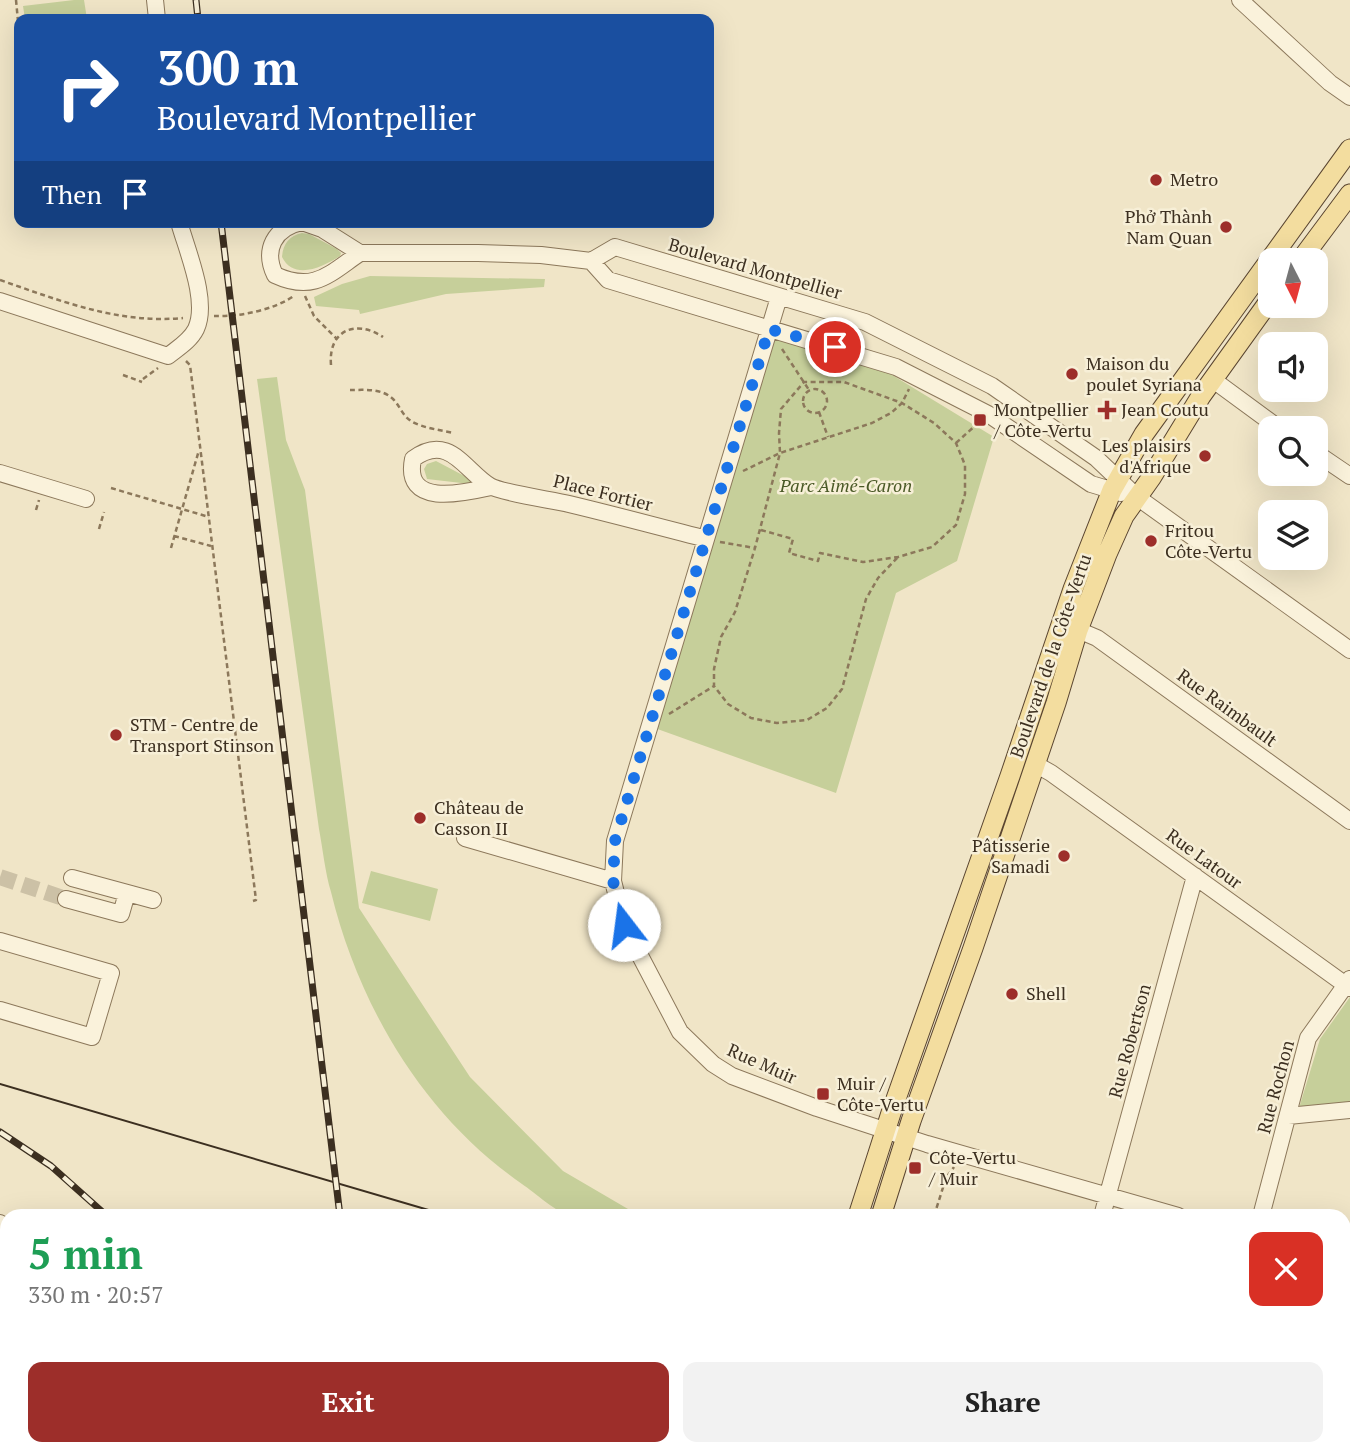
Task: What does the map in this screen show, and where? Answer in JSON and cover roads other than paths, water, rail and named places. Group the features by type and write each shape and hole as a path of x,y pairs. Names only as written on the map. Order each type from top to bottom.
{"main road":[{"name":"Boulevard de la Côte-Vertu","path":"860,1209 885,1130 1083,559 1115,484 1144,434 1350,149"},
{"path":"1310,248 1350,194"},
{"name":"Boulevard de la Côte-Vertu","path":"883,1209 1079,630 1119,526 1212,379 1258,316"}],"street":[{"path":"1240,0 1330,83 1350,97"},
{"path":"0,301 168,355 192,336 199,316 198,290 180,228"},
{"path":"286,228 275,237 269,256 275,275 298,289 326,276 360,253 319,228"},
{"name":"Boulevard Montpellier","path":"360,253 490,253 591,261 615,247 865,322 992,386 1096,458 1115,484 1137,497"},
{"name":"Boulevard Montpellier","path":"591,261 608,280 896,367 988,414 1091,484 1115,484"},
{"name":"Rue Muir","path":"779,297 615,841 613,881 624,925 680,1031 713,1064 732,1076 906,1137 1155,1209"},
{"path":"896,367 908,343"},
{"path":"1212,379 1262,416"},
{"name":"Place Fortier","path":"491,487 463,460 447,453 433,450 422,452 413,459 410,472 416,484 430,492 460,494 491,487 706,539"},
{"path":"1328,460 1348,471"},
{"path":"0,473 86,499"},
{"path":"1137,497 1350,650"},
{"name":"Rue Raimbault","path":"1079,630 1097,638 1350,821"},
{"name":"Rue Latour","path":"1035,764 1348,984"},
{"path":"465,838 613,881"},
{"name":"Rue Robertson","path":"1104,1209 1195,876"},
{"path":"72,878 153,900"},
{"path":"66,898 121,914 127,893"},
{"path":"0,941 111,973 92,1037 0,1010"},
{"name":"Rue Rochon","path":"1263,1209 1308,1038 1348,984"},
{"path":"1288,1116 1350,1110"}],"tunnel":[{"path":"0,877 66,899"}],"tram line":[{"path":"0,1084 425,1209"}],"railway":[{"path":"196,0 197,14"},
{"path":"222,228 339,1209"},
{"path":"0,1132 51,1166 99,1209"}],"place":[{"name":"Metro","path":"1156,180"},
{"name":"Phở Thành Nam Quan","path":"1226,227"},
{"name":"Maison du poulet Syriana","path":"1072,374"},
{"name":"Jean Coutu","path":"1107,410"},
{"name":"Montpellier / Côte-Vertu","path":"980,420"},
{"name":"Les plaisirs d'Afrique","path":"1205,456"},
{"name":"Fritou Côte-Vertu","path":"1151,541"},
{"name":"STM - Centre de Transport Stinson","path":"116,735"},
{"name":"Château de Casson II","path":"420,818"},
{"name":"Pâtisserie Samadi","path":"1064,856"},
{"name":"Shell","path":"1012,994"},
{"name":"Muir / Côte-Vertu","path":"823,1094"},
{"name":"Côte-Vertu / Muir","path":"915,1168"}],"park label":[{"name":"Parc Aimé-Caron","path":"846,486"}]}
